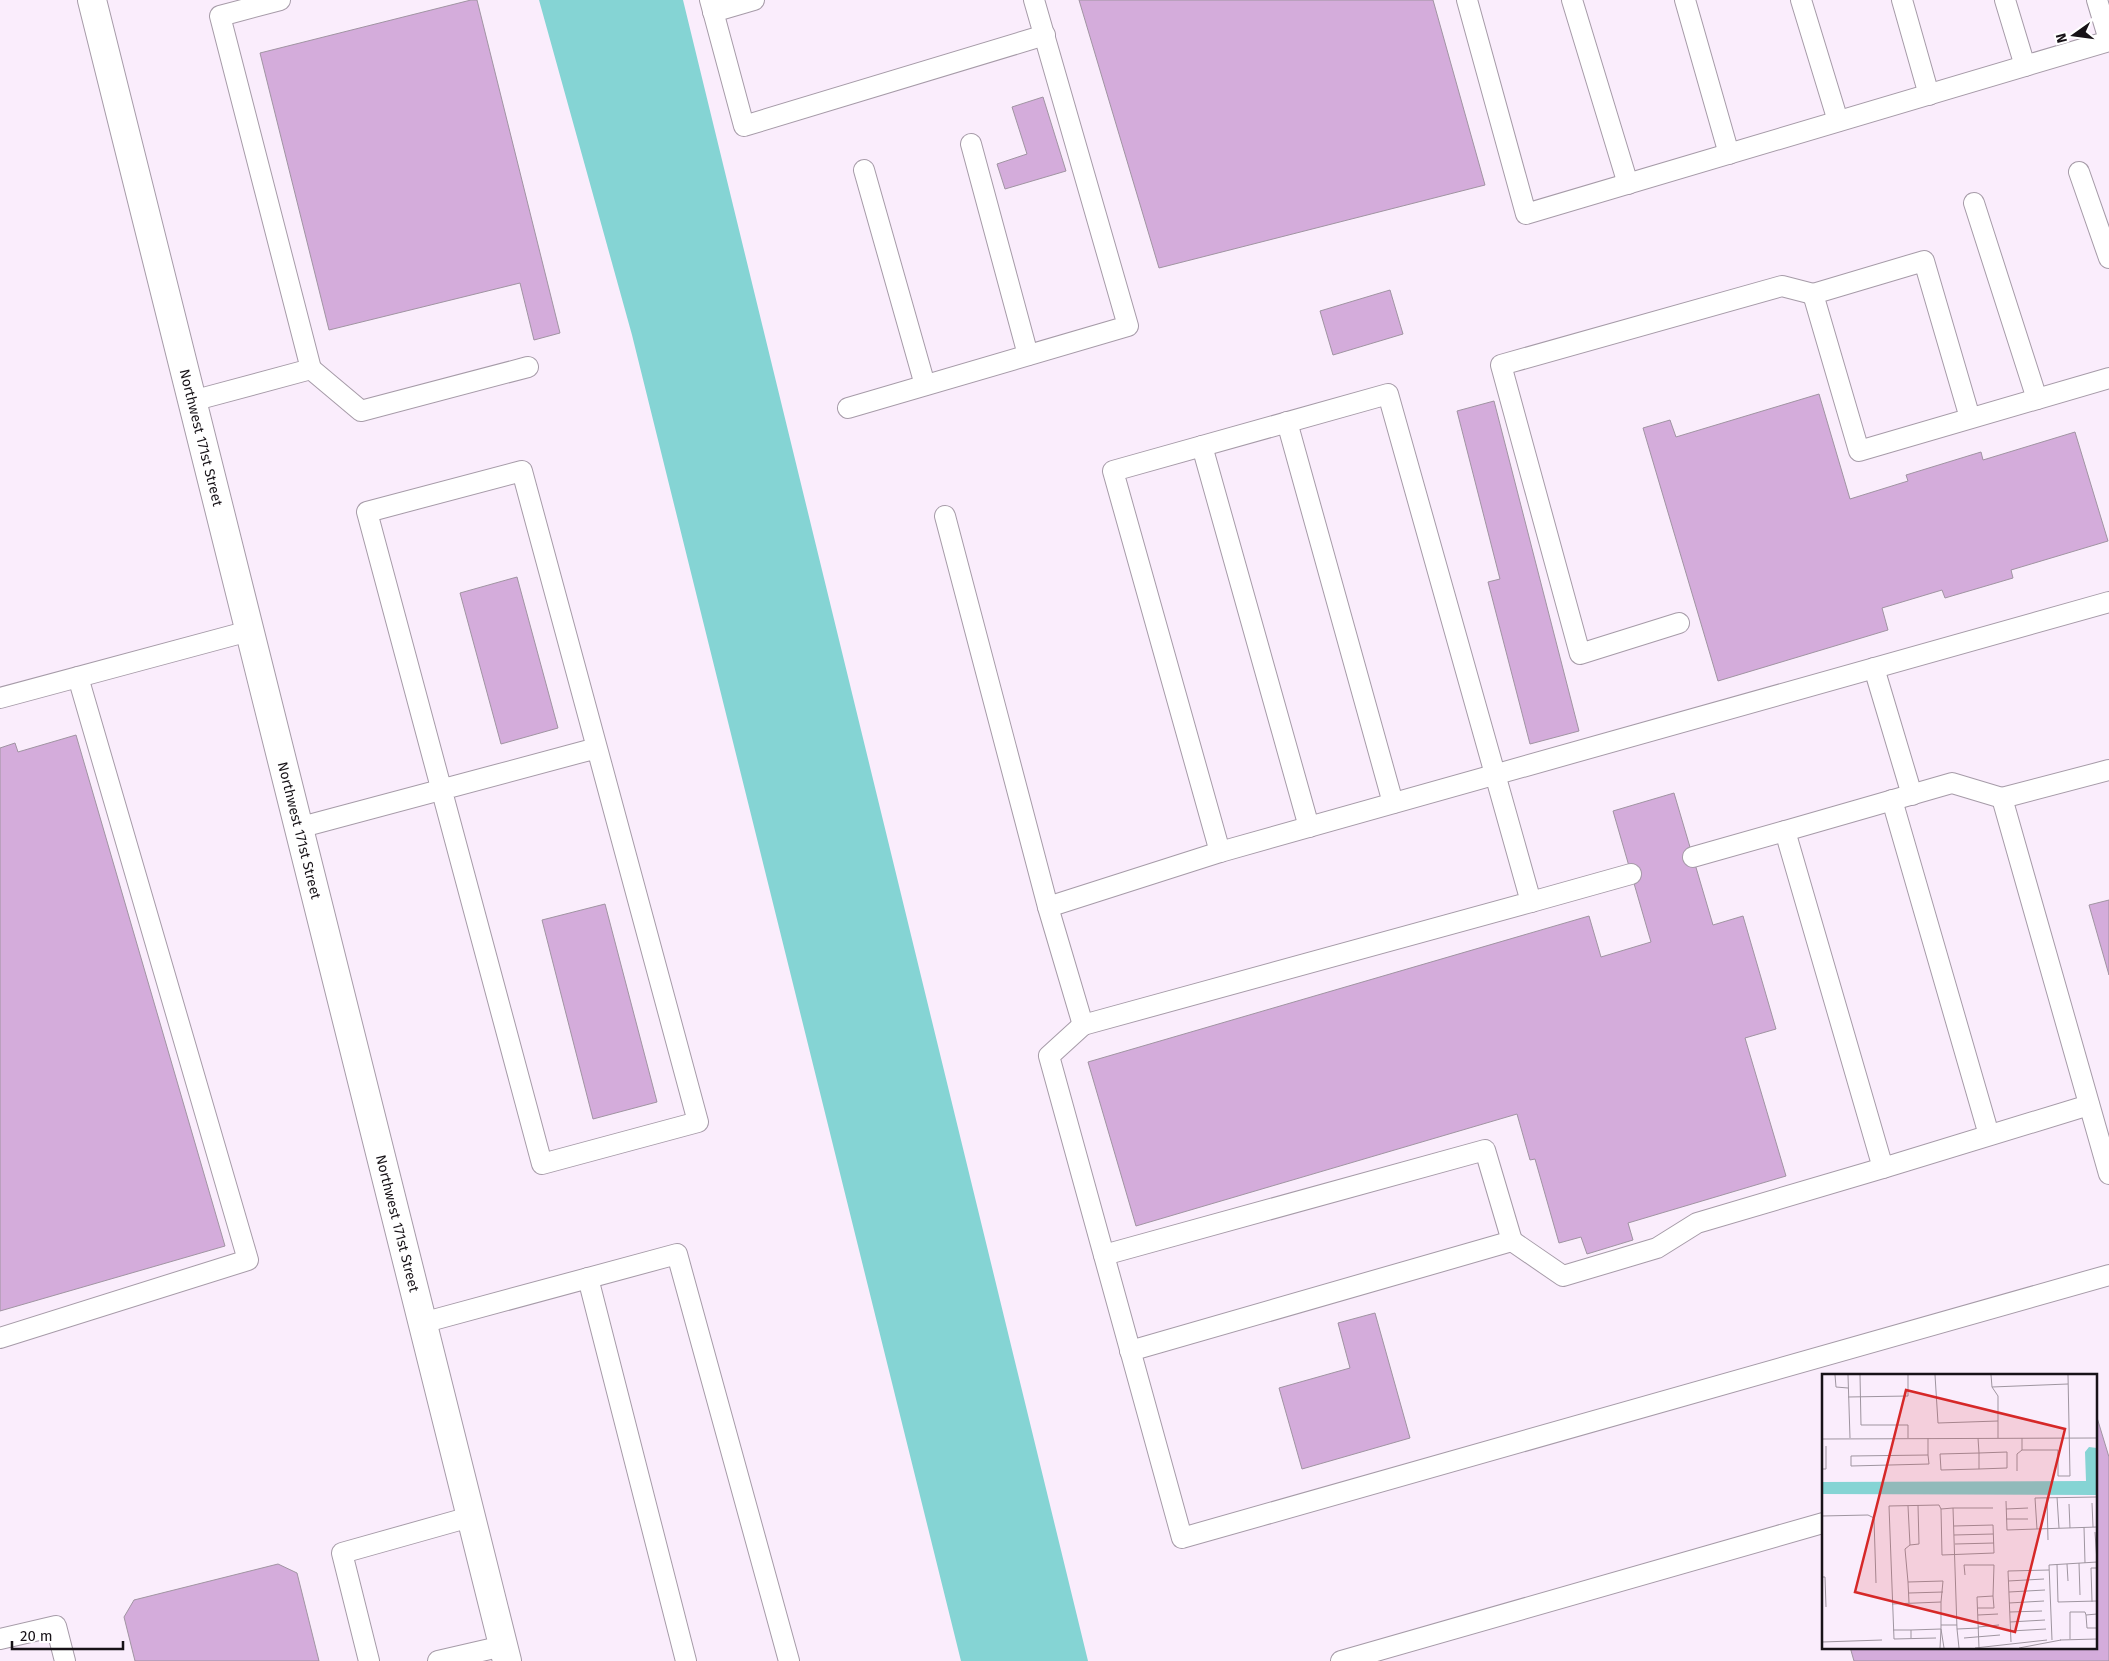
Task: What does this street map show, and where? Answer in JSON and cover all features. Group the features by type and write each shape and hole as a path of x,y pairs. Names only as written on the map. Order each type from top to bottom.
{"street":[{"name":"Northwest 171st Street","path":"92,0 505,1653"}],"lane":[{"path":"280,0 218,8 311,369 361,411 528,368"},
{"path":"754,0 712,6 744,126 1045,35"},
{"path":"848,408 1128,326 1034,0"},
{"path":"1467,0 1526,214 2109,40 2097,0"},
{"path":"1572,0 1628,184"},
{"path":"1685,0 1730,154"},
{"path":"1801,0 1838,121"},
{"path":"1902,0 1929,95"},
{"path":"2005,0 2025,66"},
{"path":"971,144 1028,355"},
{"path":"864,170 925,385"},
{"path":"2079,172 2109,258"},
{"path":"1974,203 2037,399"},
{"path":"1679,623 1580,654 1501,365 1782,286 1813,294 1924,261 1970,418"},
{"path":"1813,294 1859,451 2109,378"},
{"path":"192,401 311,369"},
{"path":"1220,852 1113,471 1388,394 1531,902"},
{"path":"1287,422 1393,803"},
{"path":"1202,446 1309,827"},
{"path":"522,471 698,1122 542,1164 441,789 367,512 522,471"},
{"path":"945,516 1048,907 1083,1025"},
{"path":"1048,907 1220,852 2109,602"},
{"path":"0,698 249,631"},
{"path":"1874,668 1912,795"},
{"path":"0,1338 248,1260 78,678"},
{"path":"298,828 597,748"},
{"path":"1693,857 1952,783 2002,798 2109,770"},
{"path":"2002,798 2109,1174"},
{"path":"1892,800 1990,1135"},
{"path":"1785,831 1882,1168"},
{"path":"1631,874 1083,1025 1049,1056 1182,1538 2109,1275"},
{"path":"1104,1255 1485,1150 1512,1241 1562,1276 1657,1248 1697,1223 2089,1105"},
{"path":"1130,1351 1512,1241"},
{"path":"422,1323 677,1254 789,1661"},
{"path":"588,1278 686,1661"},
{"path":"369,1661 342,1553 470,1516"},
{"path":"1340,1661 1822,1523"},
{"path":"0,1639 56,1626 65,1661"},
{"path":"438,1661 505,1653"}],"shaded area":[{"path":"539,0 683,0 1088,1661 961,1661 632,335"}],"building":[{"path":"477,0 560,333 534,340 520,283 329,330 260,53"},
{"path":"1079,0 1433,0 1485,185 1159,268"},
{"path":"1043,97 1066,171 1005,189 997,164 1027,154 1012,107"},
{"path":"1390,290 1403,334 1333,355 1320,311"},
{"path":"1819,394 1850,499 1908,481 1906,475 1981,452 1983,460 2075,432 2108,541 2011,570 2013,578 1945,598 1942,590 1882,608 1888,630 1718,681 1643,428 1670,420 1676,437"},
{"path":"1494,401 1579,731 1530,744 1488,582 1500,579 1457,411"},
{"path":"517,577 558,728 501,744 460,593"},
{"path":"76,735 225,1246 0,1311 0,748 15,743 18,752"},
{"path":"1674,793 1713,925 1743,916 1776,1029 1745,1038 1786,1176 1628,1223 1633,1240 1587,1254 1581,1237 1559,1243 1535,1159 1530,1160 1517,1114 1136,1226 1088,1062 1589,916 1601,957 1651,942 1613,811"},
{"path":"2109,900 2109,975 2089,905"},
{"path":"605,904 657,1102 593,1119 542,920"},
{"path":"1375,1313 1410,1438 1302,1469 1279,1388 1350,1368 1338,1323"},
{"path":"2096,1414 2109,1457 2109,1661 1854,1661 1850,1648 2096,1648"},
{"path":"278,1564 297,1573 319,1661 135,1661 124,1617 134,1600"}]}
